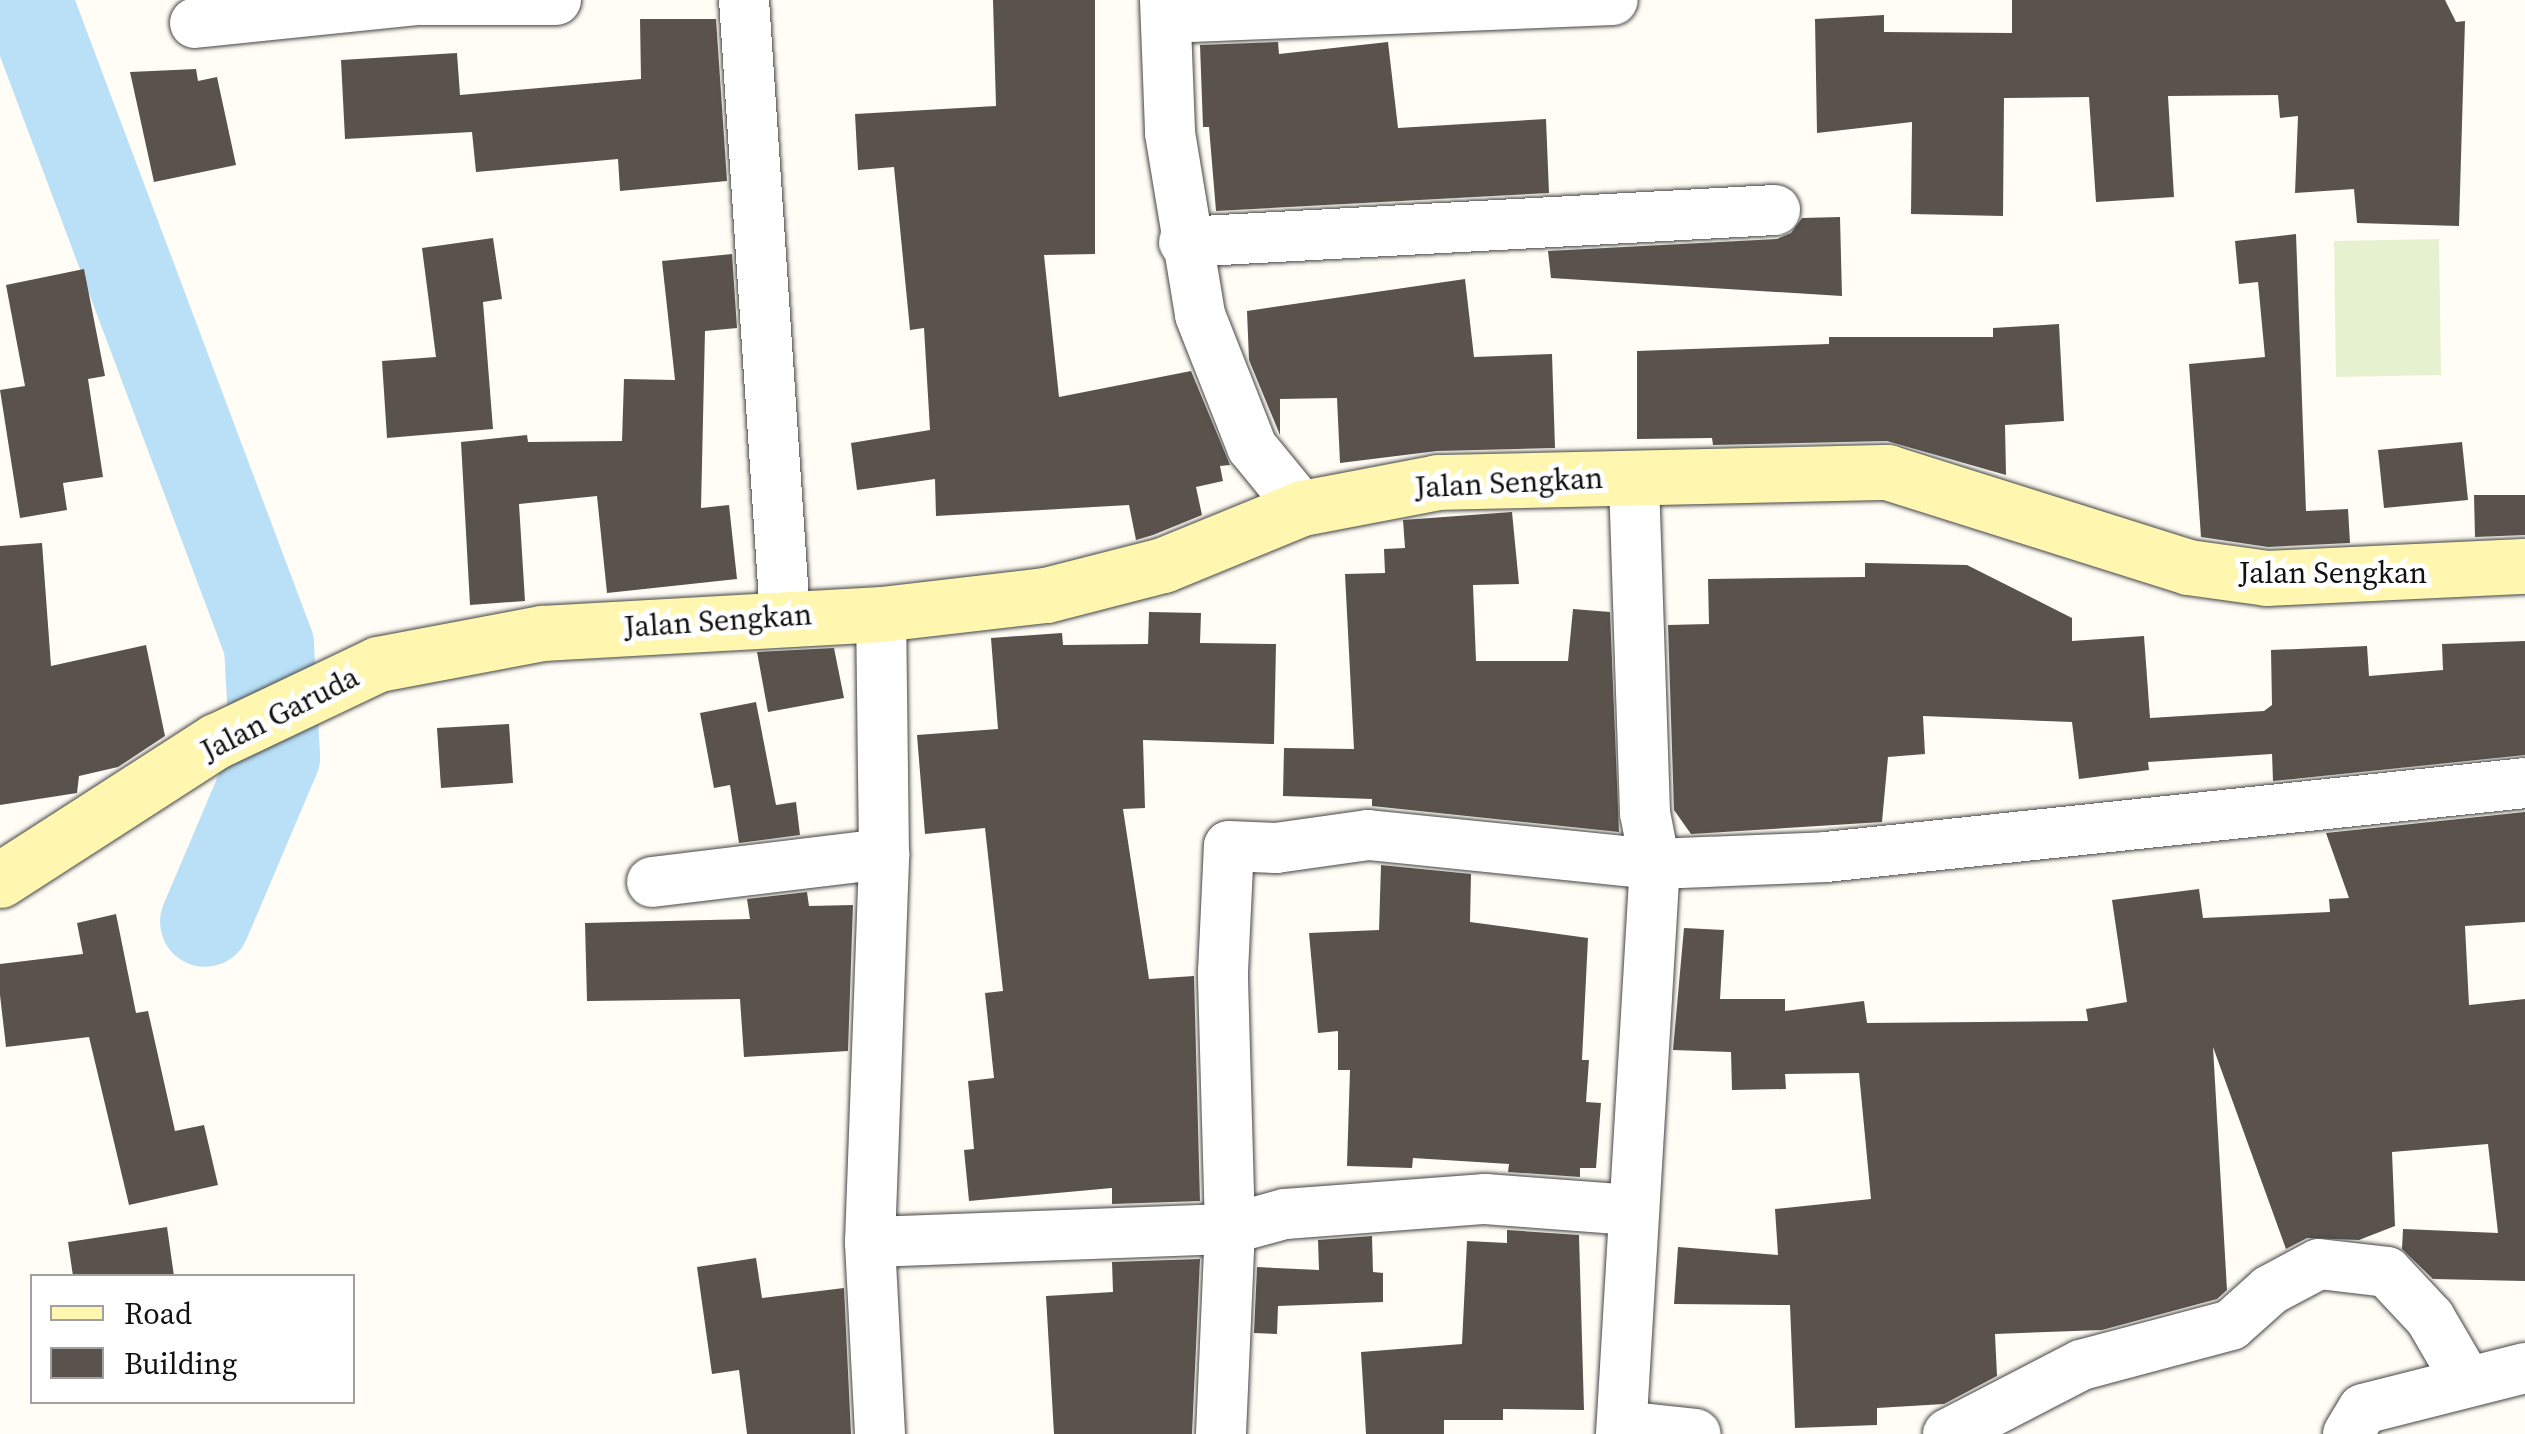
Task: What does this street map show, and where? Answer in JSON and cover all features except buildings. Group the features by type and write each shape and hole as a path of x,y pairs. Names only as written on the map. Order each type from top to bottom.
{"main road":[{"name":"Jalan Sengkan","path":"378,664 542,633 784,616 881,614 1108,581 1302,508 1438,482 1887,472 1982,497 2132,552 2267,578 2525,566"},
{"name":"Jalan Garuda","path":"0,880 183,765 216,740 378,664"}],"street":[{"path":"195,22 419,0 556,0"},
{"path":"744,0 784,616"},
{"path":"1302,508 1252,448 1225,388 1184,242 1170,133 1165,9 1613,0"},
{"path":"1184,242 1775,210"},
{"path":"1634,476 1644,813 1655,864 1632,1210 1634,1296 1622,1430 1696,1434"},
{"path":"880,1434 870,1242 884,854 881,614"},
{"path":"1222,1434 1230,1229 1223,972 1228,846 1276,848 1368,835 1655,864 1826,857 2525,783"},
{"path":"652,882 884,854"},
{"path":"870,1242 1230,1229 1285,1214 1485,1199 1632,1210"},
{"path":"1948,1434 2081,1365 2230,1324 2270,1290 2318,1264 2387,1272 2430,1318 2465,1378"},
{"path":"2348,1434 2362,1409 2465,1378 2525,1368"}],"green space":[{"path":"2439,239 2441,375 2336,377 2334,241"}],"waterway":[{"path":"27,0 269,645 275,757 205,922"}]}
